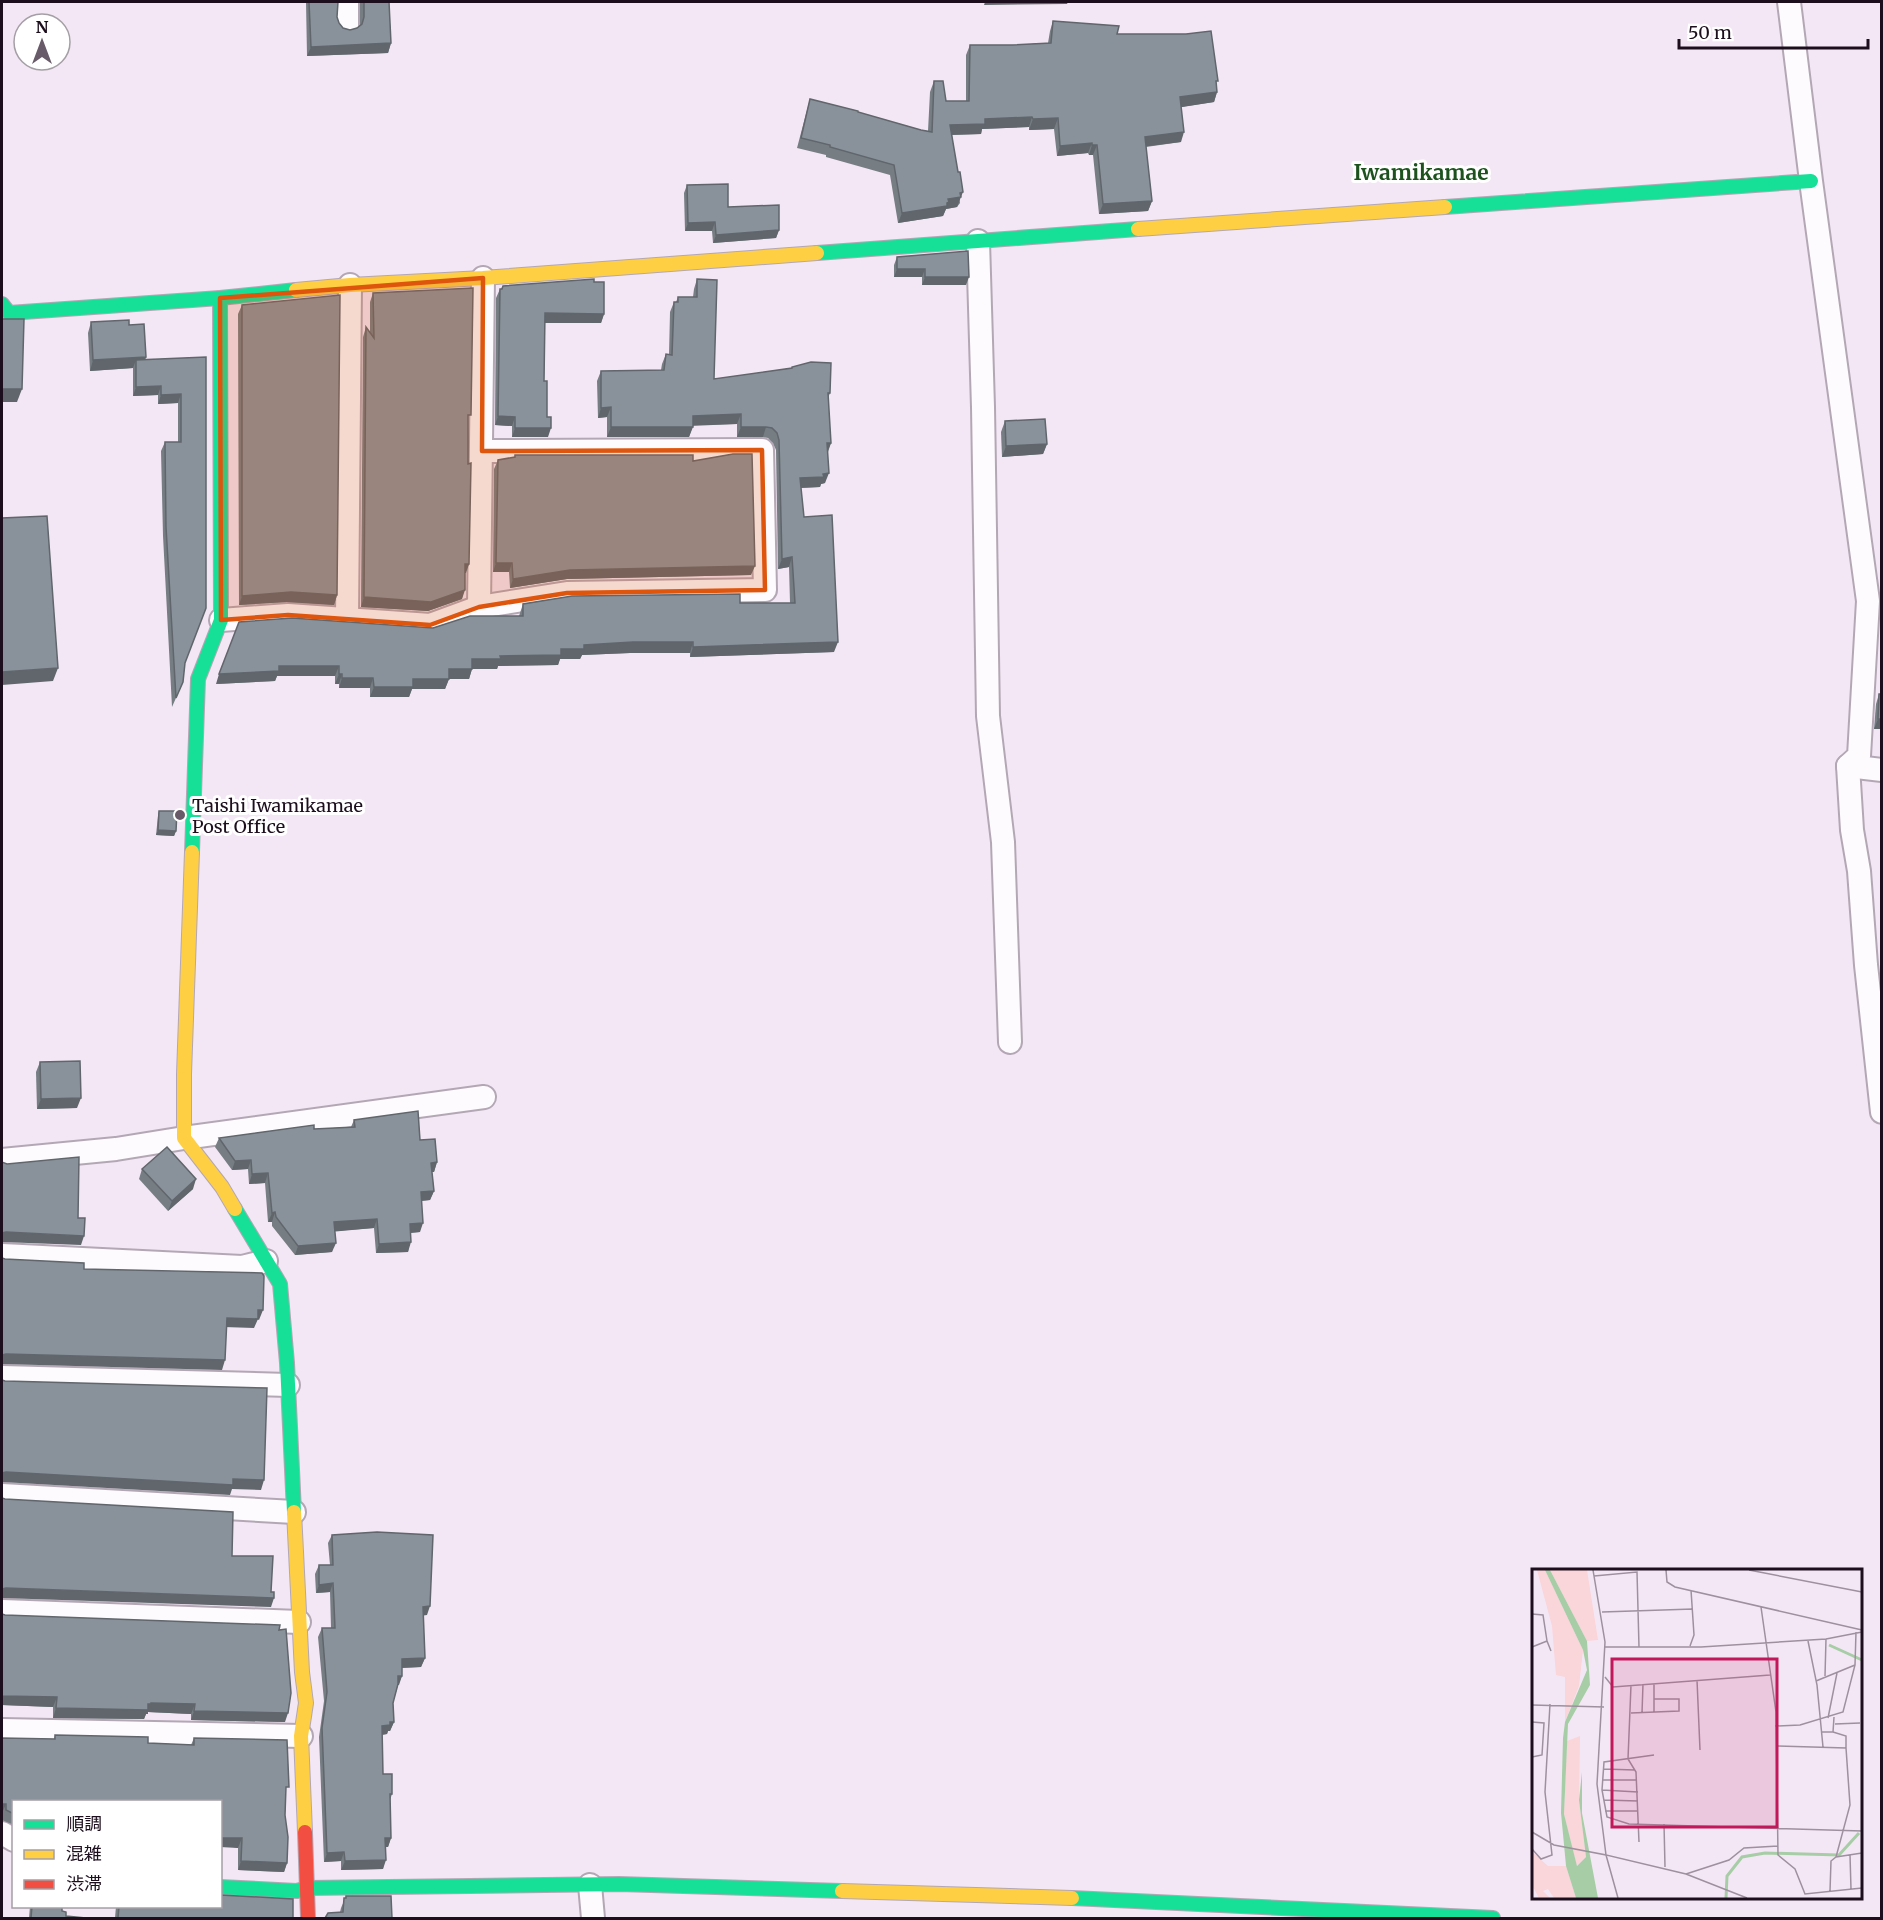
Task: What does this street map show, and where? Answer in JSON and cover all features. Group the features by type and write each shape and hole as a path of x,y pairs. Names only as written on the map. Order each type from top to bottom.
{"street":[{"path":"346,2 347,26"},
{"path":"1789,2 1868,601 1859,756 1848,766"},
{"path":"2,304 9,313 220,298 350,285 483,278 1811,181"},
{"path":"978,241 984,419 988,716 1003,842 1010,1042"},
{"path":"479,607 483,278"},
{"path":"347,620 350,285"},
{"path":"220,298 221,620 198,679 184,1074 184,1138 222,1187 280,1284 288,1385 302,1672 306,1703 301,1736 308,1918"},
{"path":"221,620 288,615 430,624 479,607 567,593 765,590 762,450 482,451"},
{"path":"1848,766 1881,770"},
{"path":"1848,766 1852,830 1876,997 1881,1112"},
{"path":"2,1160 116,1149 484,1096"},
{"path":"2,1256 242,1267 266,1261"},
{"path":"2,1377 288,1385"},
{"path":"2,1495 294,1512"},
{"path":"2,1611 299,1622"},
{"path":"2,1730 301,1736"},
{"path":"222,1887 297,1891 307,1888 619,1884 1066,1898 1493,1918"},
{"path":"590,1885 593,1918"}],"highlighted area":[{"path":"483,278 482,451 762,450 765,590 567,593 479,607 430,625 288,615 221,620 220,298"}],"building":[{"path":"309,2 338,2 339,23 343,28 350,30 362,24 364,2 389,2 391,43 311,47"},
{"path":"1053,21 1119,26 1117,34 1186,34 1211,31 1218,81 1216,81 1217,92 1180,97 1184,132 1145,137 1152,201 1103,204 1097,145 1092,145 1092,143 1060,146 1058,118 985,119 985,124 950,125 958,172 960,172 963,192 960,193 961,197 948,199 947,206 902,213 894,165 801,138 810,99 932,132 934,81 943,81 946,101 969,101 970,45 1051,43"},
{"path":"728,184 728,207 779,205 779,230 716,235 715,222 688,223 687,185"},
{"path":"968,251 969,277 925,277 925,269 897,269 897,257"},
{"path":"594,279 594,282 604,282 604,314 545,313 544,381 547,381 547,417 551,417 551,428 515,428 515,417 498,416 500,289 503,286"},
{"path":"697,279 717,280 714,379 792,368 811,362 831,363 830,393 828,393 831,443 827,443 829,473 823,474 824,477 800,478 804,517 832,515 838,642 693,647 693,642 584,645 584,649 561,649 561,655 472,659 472,669 449,669 449,679 413,679 413,687 374,687 373,678 342,678 342,674 339,674 339,666 279,666 279,671 219,674 239,622 292,618 433,628 470,616 523,616 523,604 572,596 740,594 740,603 795,603 792,557 782,559 777,433 772,428 766,427 741,427 741,414 693,416 693,427 611,427 611,407 601,408 601,371 664,370 666,354 672,355 674,302 678,302 678,297 697,297"},
{"path":"473,288 471,415 468,415 468,464 471,463 469,564 465,564 465,590 431,602 364,597 366,327 374,338 373,293"},
{"path":"340,295 337,595 291,592 242,596 242,305"},
{"path":"2,319 24,319 22,389 2,389"},
{"path":"129,320 129,325 144,324 146,357 93,360 91,322"},
{"path":"206,357 206,608 185,663 183,682 176,698 166,527 165,442 181,442 181,394 161,395 161,386 136,387 136,360"},
{"path":"1045,419 1047,444 1006,446 1005,421"},
{"path":"733,454 752,454 755,566 570,570 513,579 512,563 496,563 498,460 515,457 515,455 693,455 693,461"},
{"path":"47,516 58,668 2,672 2,518"},
{"path":"1879,694 1881,694 1881,719 1878,719"},
{"path":"159,811 177,811 176,831 158,830"},
{"path":"80,1061 81,1098 41,1099 40,1062"},
{"path":"418,1111 420,1140 435,1139 437,1162 431,1163 434,1191 421,1192 423,1223 410,1224 411,1242 379,1244 377,1219 334,1222 336,1243 298,1246 276,1217 275,1212 272,1213 268,1173 252,1174 251,1160 235,1161 219,1138 314,1125 314,1129 355,1127 354,1120"},
{"path":"167,1147 196,1179 172,1201 142,1169"},
{"path":"79,1157 78,1218 85,1218 84,1236 2,1233 2,1162 7,1164"},
{"path":"2,1258 84,1263 84,1269 262,1273 264,1276 263,1310 258,1310 258,1319 227,1318 225,1360 2,1355"},
{"path":"2,1380 267,1388 264,1480 233,1479 233,1485 2,1473"},
{"path":"2,1498 233,1512 232,1556 273,1556 271,1592 274,1592 274,1598 2,1589"},
{"path":"377,1532 433,1535 430,1606 423,1607 425,1658 402,1659 402,1676 398,1676 393,1703 394,1722 382,1726 383,1774 392,1774 391,1838 385,1838 386,1860 345,1861 344,1852 327,1853 322,1728 327,1692 322,1628 335,1628 333,1583 319,1585 319,1565 333,1565 332,1535"},
{"path":"2,1614 280,1625 279,1630 286,1629 291,1693 288,1713 194,1711 195,1704 151,1703 148,1704 148,1710 56,1708 57,1697 2,1696"},
{"path":"55,1735 148,1737 148,1743 194,1745 194,1738 287,1740 289,1787 286,1787 285,1815 288,1837 287,1863 241,1861 242,1838 222,1838 222,1800 12,1800 12,1813 6,1810 6,1804 2,1804 2,1738 55,1739"},
{"path":"222,1895 293,1899 293,1918 118,1918 119,1908 222,1908"},
{"path":"346,1896 391,1896 392,1918 325,1918 328,1913 343,1912"},
{"path":"32,1908 62,1908 66,1916 86,1918 31,1918"}],"traffic: fast":[{"path":"1445,207 1811,181"},
{"path":"817,253 1138,229"},
{"path":"2,304 9,313 220,298 296,290"},
{"path":"192,852 198,679 221,620 220,298"},
{"path":"235,1209 280,1284 287,1363 294,1512"},
{"path":"222,1887 297,1891 307,1888 619,1884 842,1891"},
{"path":"1072,1898 1493,1918"}],"traffic: slow":[{"path":"1138,229 1445,207"},
{"path":"296,290 817,253"},
{"path":"192,852 184,1138 222,1187 235,1209"},
{"path":"294,1512 302,1672 306,1703 301,1736 305,1832"},
{"path":"842,1891 1072,1898"}],"traffic: jam":[{"path":"305,1832 308,1918"}],"place":[{"name":"Taishi Iwamikamae Post Office","path":"180,815"}],"district":[{"name":"Iwamikamae","path":"1421,172"}]}
